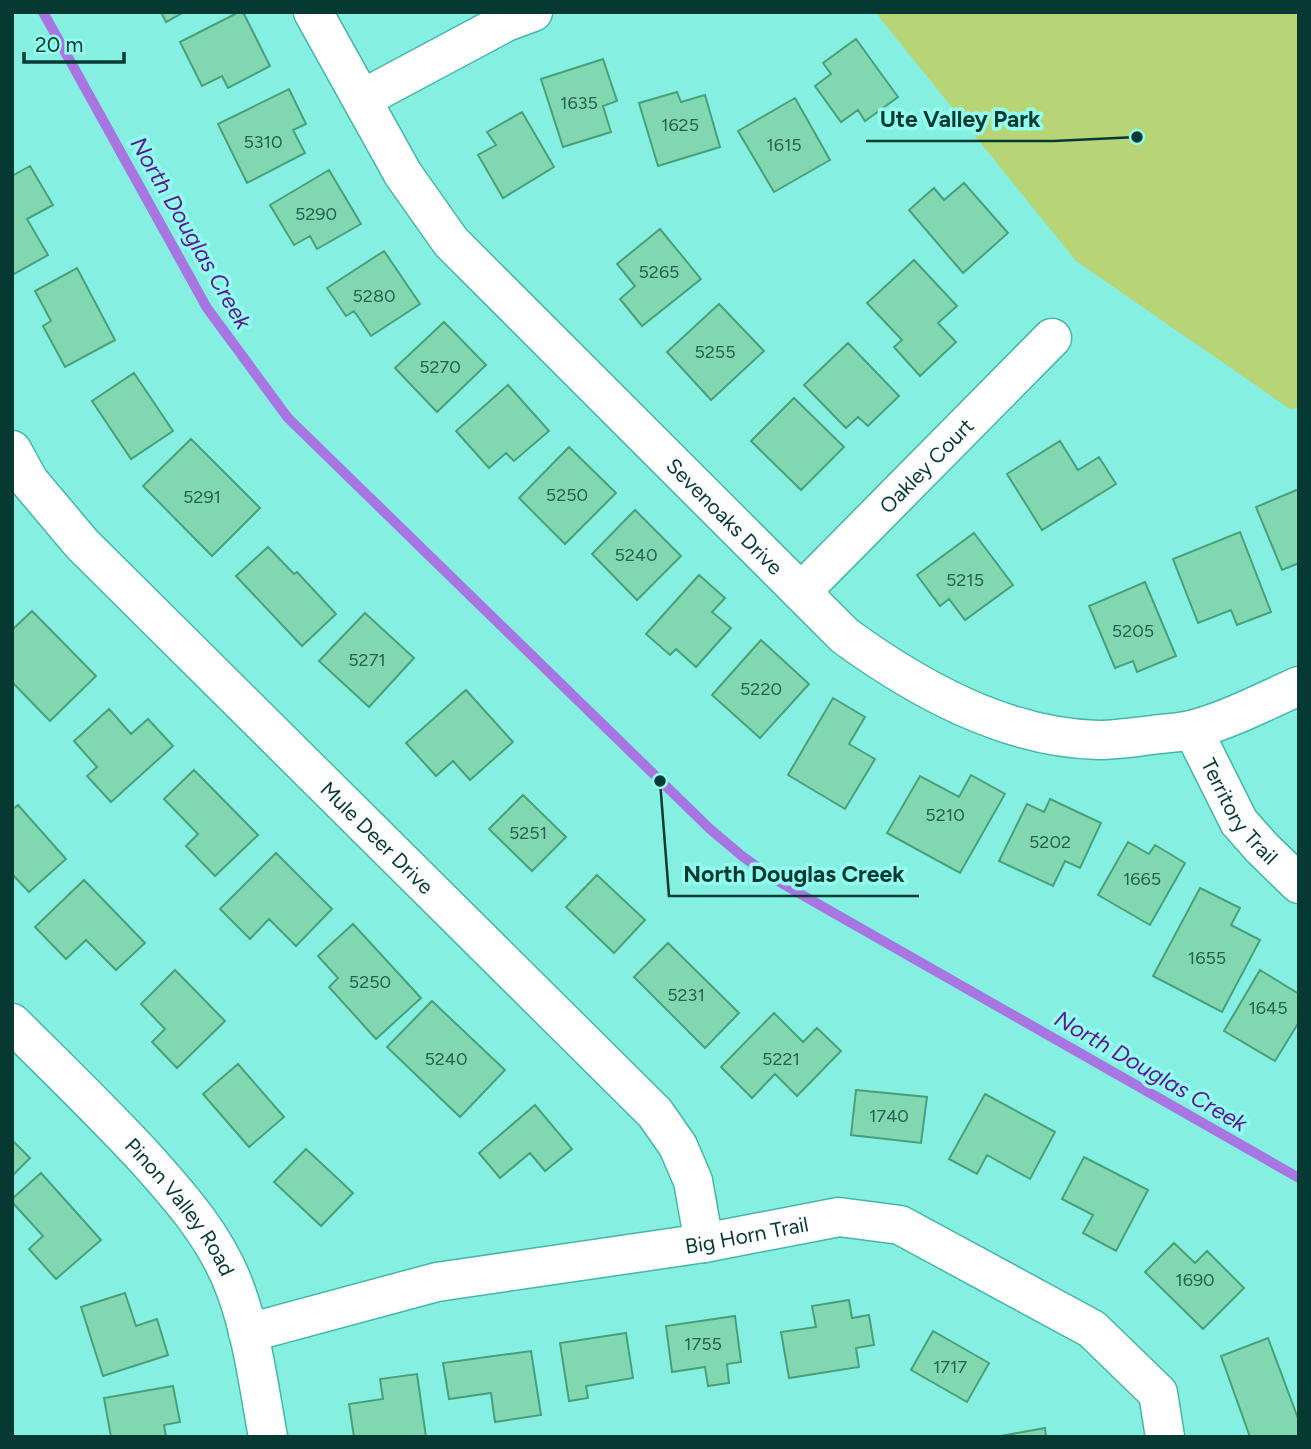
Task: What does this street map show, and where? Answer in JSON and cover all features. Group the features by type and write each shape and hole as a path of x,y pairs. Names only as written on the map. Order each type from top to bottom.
{"street":[{"name":"Sevenoaks Drive","path":"313,12 403,174 452,242 800,592 845,636 881,662 974,711 1059,736 1101,740 1193,730 1299,686"},
{"path":"362,99 506,22 533,12"},
{"name":"Oakley Court","path":"800,592 1052,338"},
{"name":"Mule Deer Drive","path":"12,450 29,481 82,544 655,1113 678,1146 693,1181 704,1242"},
{"name":"Territory Trail","path":"1193,730 1239,822 1299,884"},
{"name":"Pinon Valley Road","path":"12,1023 120,1131 178,1195 220,1256 236,1290 248,1333 268,1437"},
{"name":"Big Horn Trail","path":"248,1333 437,1282 704,1242 839,1217 900,1226 1091,1329 1158,1393 1165,1437"}],"green space":[{"path":"875,12 1299,12 1299,408 1290,409 1076,261"}],"building":[{"path":"161,12 184,12 166,22"},
{"path":"243,12 270,66 228,88 222,76 202,86 180,42"},
{"path":"856,39 898,97 865,121 858,110 841,122 815,86 831,74 823,63"},
{"path":"603,59 617,101 603,106 611,132 563,147 541,79"},
{"path":"289,89 306,124 293,130 305,153 247,183 218,124"},
{"path":"677,92 681,102 705,95 720,147 658,166 639,103"},
{"path":"795,98 830,160 774,192 738,131"},
{"path":"522,112 554,167 503,198 478,155 496,145 487,132"},
{"path":"30,166 53,205 27,219 48,255 12,275 12,176"},
{"path":"329,170 361,224 317,249 310,236 294,245 270,205"},
{"path":"964,183 1008,233 963,273 909,210 934,188 944,200"},
{"path":"660,229 701,279 642,326 620,299 635,286 617,264"},
{"path":"384,251 420,304 371,336 354,311 346,316 327,288"},
{"path":"914,260 957,306 938,323 956,342 920,376 894,347 902,340 867,303"},
{"path":"77,268 115,340 65,367 43,326 51,321 35,291"},
{"path":"719,304 764,351 711,400 667,352"},
{"path":"444,322 486,365 437,412 395,368"},
{"path":"848,343 899,396 868,426 858,417 846,428 804,385"},
{"path":"134,373 173,431 131,459 92,401"},
{"path":"508,385 549,431 514,461 506,453 489,468 456,431"},
{"path":"794,398 844,447 801,490 751,441"},
{"path":"191,439 260,508 212,556 143,486"},
{"path":"1060,441 1078,470 1099,457 1116,484 1042,530 1007,474"},
{"path":"569,447 616,493 565,544 519,498"},
{"path":"1299,489 1299,563 1282,570 1256,507"},
{"path":"635,510 681,556 637,600 592,554"},
{"path":"1240,532 1271,612 1237,625 1231,610 1198,623 1173,559"},
{"path":"974,533 1013,585 965,620 949,599 940,606 917,575"},
{"path":"268,547 294,574 297,572 336,614 302,646 236,576"},
{"path":"699,575 725,598 712,612 731,628 696,667 676,649 670,655 646,634"},
{"path":"1145,582 1176,656 1137,672 1133,661 1115,668 1089,606"},
{"path":"32,611 96,676 50,721 12,682 12,630"},
{"path":"365,613 414,658 369,707 319,661"},
{"path":"761,640 809,684 760,738 712,695"},
{"path":"466,690 513,742 470,780 453,761 436,776 406,743"},
{"path":"833,698 865,717 849,744 875,759 845,809 788,775"},
{"path":"109,709 131,734 148,719 173,746 111,802 87,776 97,767 74,741"},
{"path":"194,770 258,835 215,876 186,846 198,834 164,799"},
{"path":"971,775 1005,794 960,873 887,833 920,776 959,797"},
{"path":"523,795 566,837 532,871 489,829"},
{"path":"1050,799 1101,823 1080,868 1065,861 1053,886 999,861 1027,804 1044,812"},
{"path":"18,805 66,859 29,892 12,874 12,810"},
{"path":"1128,842 1149,854 1155,845 1185,863 1150,925 1098,895"},
{"path":"276,853 332,909 296,946 269,919 250,939 220,909"},
{"path":"597,875 645,920 614,953 566,907"},
{"path":"84,880 145,943 116,970 86,940 66,959 35,927"},
{"path":"1200,888 1240,908 1231,925 1260,940 1222,1012 1153,976"},
{"path":"353,924 421,998 376,1039 329,987 338,978 318,956"},
{"path":"668,943 739,1013 705,1048 634,977"},
{"path":"175,970 225,1021 177,1068 152,1042 165,1029 141,1004"},
{"path":"1260,970 1299,994 1299,1022 1275,1061 1224,1031"},
{"path":"432,1001 505,1070 460,1117 387,1047"},
{"path":"774,1013 803,1042 817,1028 841,1051 797,1096 775,1074 752,1098 721,1067"},
{"path":"238,1064 284,1117 249,1147 203,1094"},
{"path":"856,1090 927,1097 921,1143 851,1135"},
{"path":"985,1094 1055,1132 1030,1179 987,1155 977,1174 949,1159"},
{"path":"535,1105 572,1149 545,1171 530,1153 500,1178 479,1153"},
{"path":"12,1140 30,1158 12,1176"},
{"path":"306,1149 353,1193 321,1226 274,1182"},
{"path":"1084,1157 1148,1190 1116,1251 1083,1233 1093,1215 1062,1199"},
{"path":"41,1173 101,1240 56,1279 29,1249 43,1236 12,1202 12,1199"},
{"path":"1174,1243 1195,1263 1207,1251 1244,1288 1203,1329 1145,1272"},
{"path":"125,1293 136,1326 157,1319 168,1355 103,1376 81,1307"},
{"path":"849,1300 852,1318 869,1315 874,1345 856,1348 859,1367 789,1378 781,1332 816,1327 812,1306"},
{"path":"735,1316 741,1362 727,1364 729,1383 708,1386 705,1367 672,1372 666,1326"},
{"path":"933,1331 989,1363 967,1402 911,1370"},
{"path":"626,1333 633,1378 586,1386 588,1398 569,1401 560,1343"},
{"path":"1268,1338 1299,1421 1299,1437 1250,1437 1221,1356"},
{"path":"531,1351 541,1415 495,1422 491,1393 449,1399 443,1363"},
{"path":"417,1374 426,1437 354,1437 349,1404 383,1399 380,1379"},
{"path":"173,1386 180,1422 164,1425 166,1437 111,1437 104,1398"},
{"path":"1045,1428 1046,1437 995,1437"}],"waterway":[{"name":"North Douglas Creek","path":"43,12 207,308 288,418 710,829 776,880 1299,1178"}],"place":[{"name":"Ute Valley Park","path":"1137,137"},
{"name":"North Douglas Creek","path":"660,781"}]}
